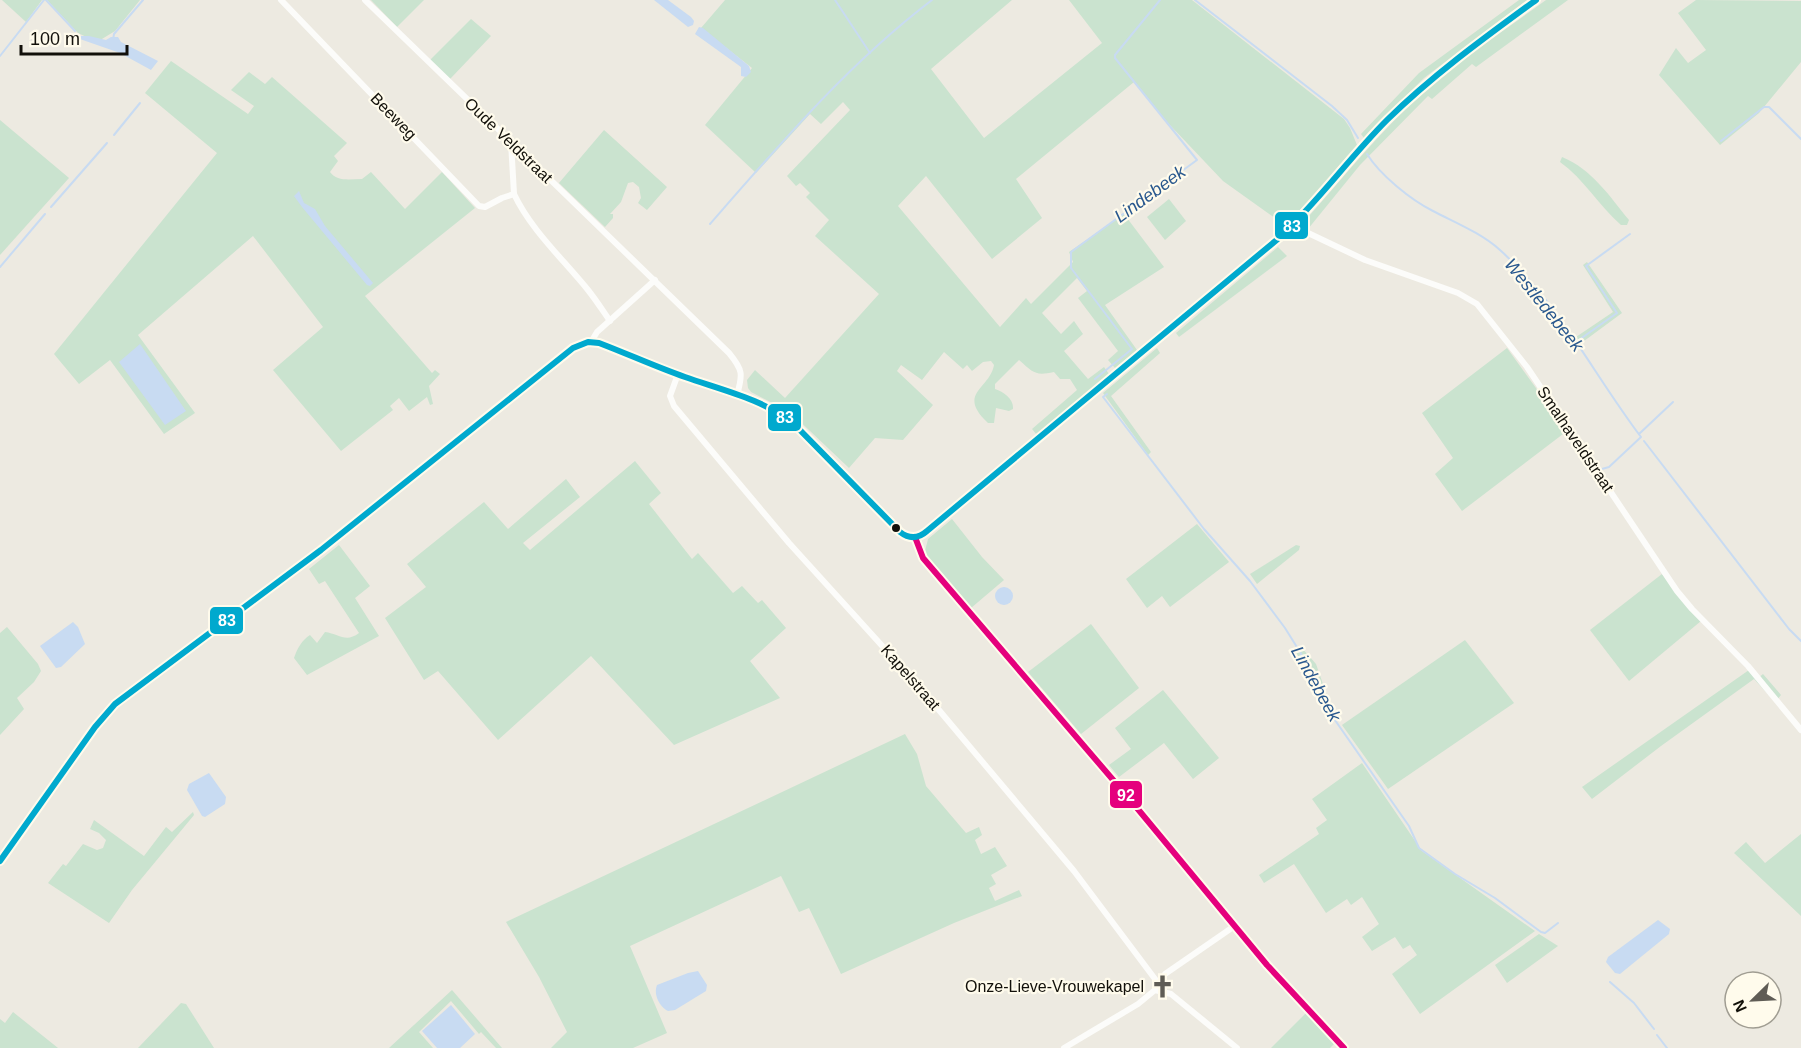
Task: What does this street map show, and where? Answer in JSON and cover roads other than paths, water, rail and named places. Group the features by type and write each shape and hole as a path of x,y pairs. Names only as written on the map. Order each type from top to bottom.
{"main road":[{"path":"0,861 95,727 115,704 321,550 578,345 599,343 763,404 782,414 900,532 909,537 915,537 927,531 1294,224 1366,142 1419,90 1460,55 1536,0"}],"street":[{"name":"Beeweg","path":"281,0 479,206 485,207 514,194"},
{"name":"Oude Veldstraat","path":"365,0 655,280 740,366 741,378 737,395"},
{"path":"511,142 514,194 519,204 552,248 589,291 610,321"},
{"name":"Smalhaveldstraat","path":"1294,224 1365,260 1458,292 1477,304 1527,367 1677,591 1748,666 1801,730"},
{"path":"591,342 597,332 655,280"},
{"name":"Kapelstraat","path":"678,374 670,396 674,406 789,543 923,691 1074,870 1158,983"},
{"path":"915,537 923,558 1268,965 1344,1048"},
{"path":"1064,1048 1138,1004 1155,990 1165,974 1236,925"},
{"path":"1155,990 1171,994 1237,1048"}],"water":[{"path":"654,0 668,0 691,17 694,21 693,25 688,27"},
{"path":"699,27 749,66 751,72 746,77 741,76 741,67 695,34"},
{"path":"78,36 106,40 118,37 121,42 158,61 151,70 120,53 77,38"},
{"path":"299,191 304,203 315,209 325,226 373,283 370,286 302,207 294,196"},
{"path":"140,344 186,411 165,425 119,362"},
{"path":"1004,587 1010,590 1013,596 1010,602 1004,605 998,602 995,596 998,590"},
{"path":"73,622 78,627 85,644 61,667 56,668 40,646"},
{"path":"209,773 226,797 225,804 205,817 202,816 187,790 189,784"},
{"path":"1658,920 1670,929 1669,934 1620,974 1615,973 1606,962 1608,957"},
{"path":"698,971 707,985 706,991 675,1010 668,1011 662,1007 657,997 657,985"},
{"path":"451,1005 475,1034 460,1048 437,1048 422,1031"}],"waterway":[{"path":"0,56 44,0"},
{"path":"46,0 75,31"},
{"path":"113,40 114,34 143,0"},
{"path":"835,0 870,53"},
{"path":"710,224 815,106 872,51 932,0"},
{"name":"Lindebeek","path":"1095,379 1132,349 1071,268 1071,252 1197,160 1115,58 1115,55 1160,0"},
{"name":"Westledebeek","path":"1195,0 1332,106 1347,120 1358,138"},
{"path":"114,135 140,103"},
{"path":"1721,141 1764,107 1769,107 1801,139"},
{"path":"51,207 107,143"},
{"name":"Westledebeek","path":"1367,154 1380,170 1406,194 1493,244 1521,270 1558,316 1641,437 1609,467 1602,469"},
{"path":"0,267 45,214"},
{"path":"1576,342 1617,313 1586,266 1630,234"},
{"name":"Lindebeek","path":"1107,394 1103,397 1204,529 1250,581 1285,628 1300,652 1330,713 1409,826 1419,848 1455,874 1495,898 1541,932 1545,933 1558,923"},
{"path":"1639,434 1673,402"},
{"name":"Westledebeek","path":"1644,441 1789,629 1801,641"},
{"name":"Lindebeek","path":"1610,982 1634,1003 1654,1029"},
{"name":"Lindebeek","path":"1657,1035 1667,1048"}],"place":[{"name":"Onze-Lieve-Vrouwekapel","path":"1162,986"}]}
